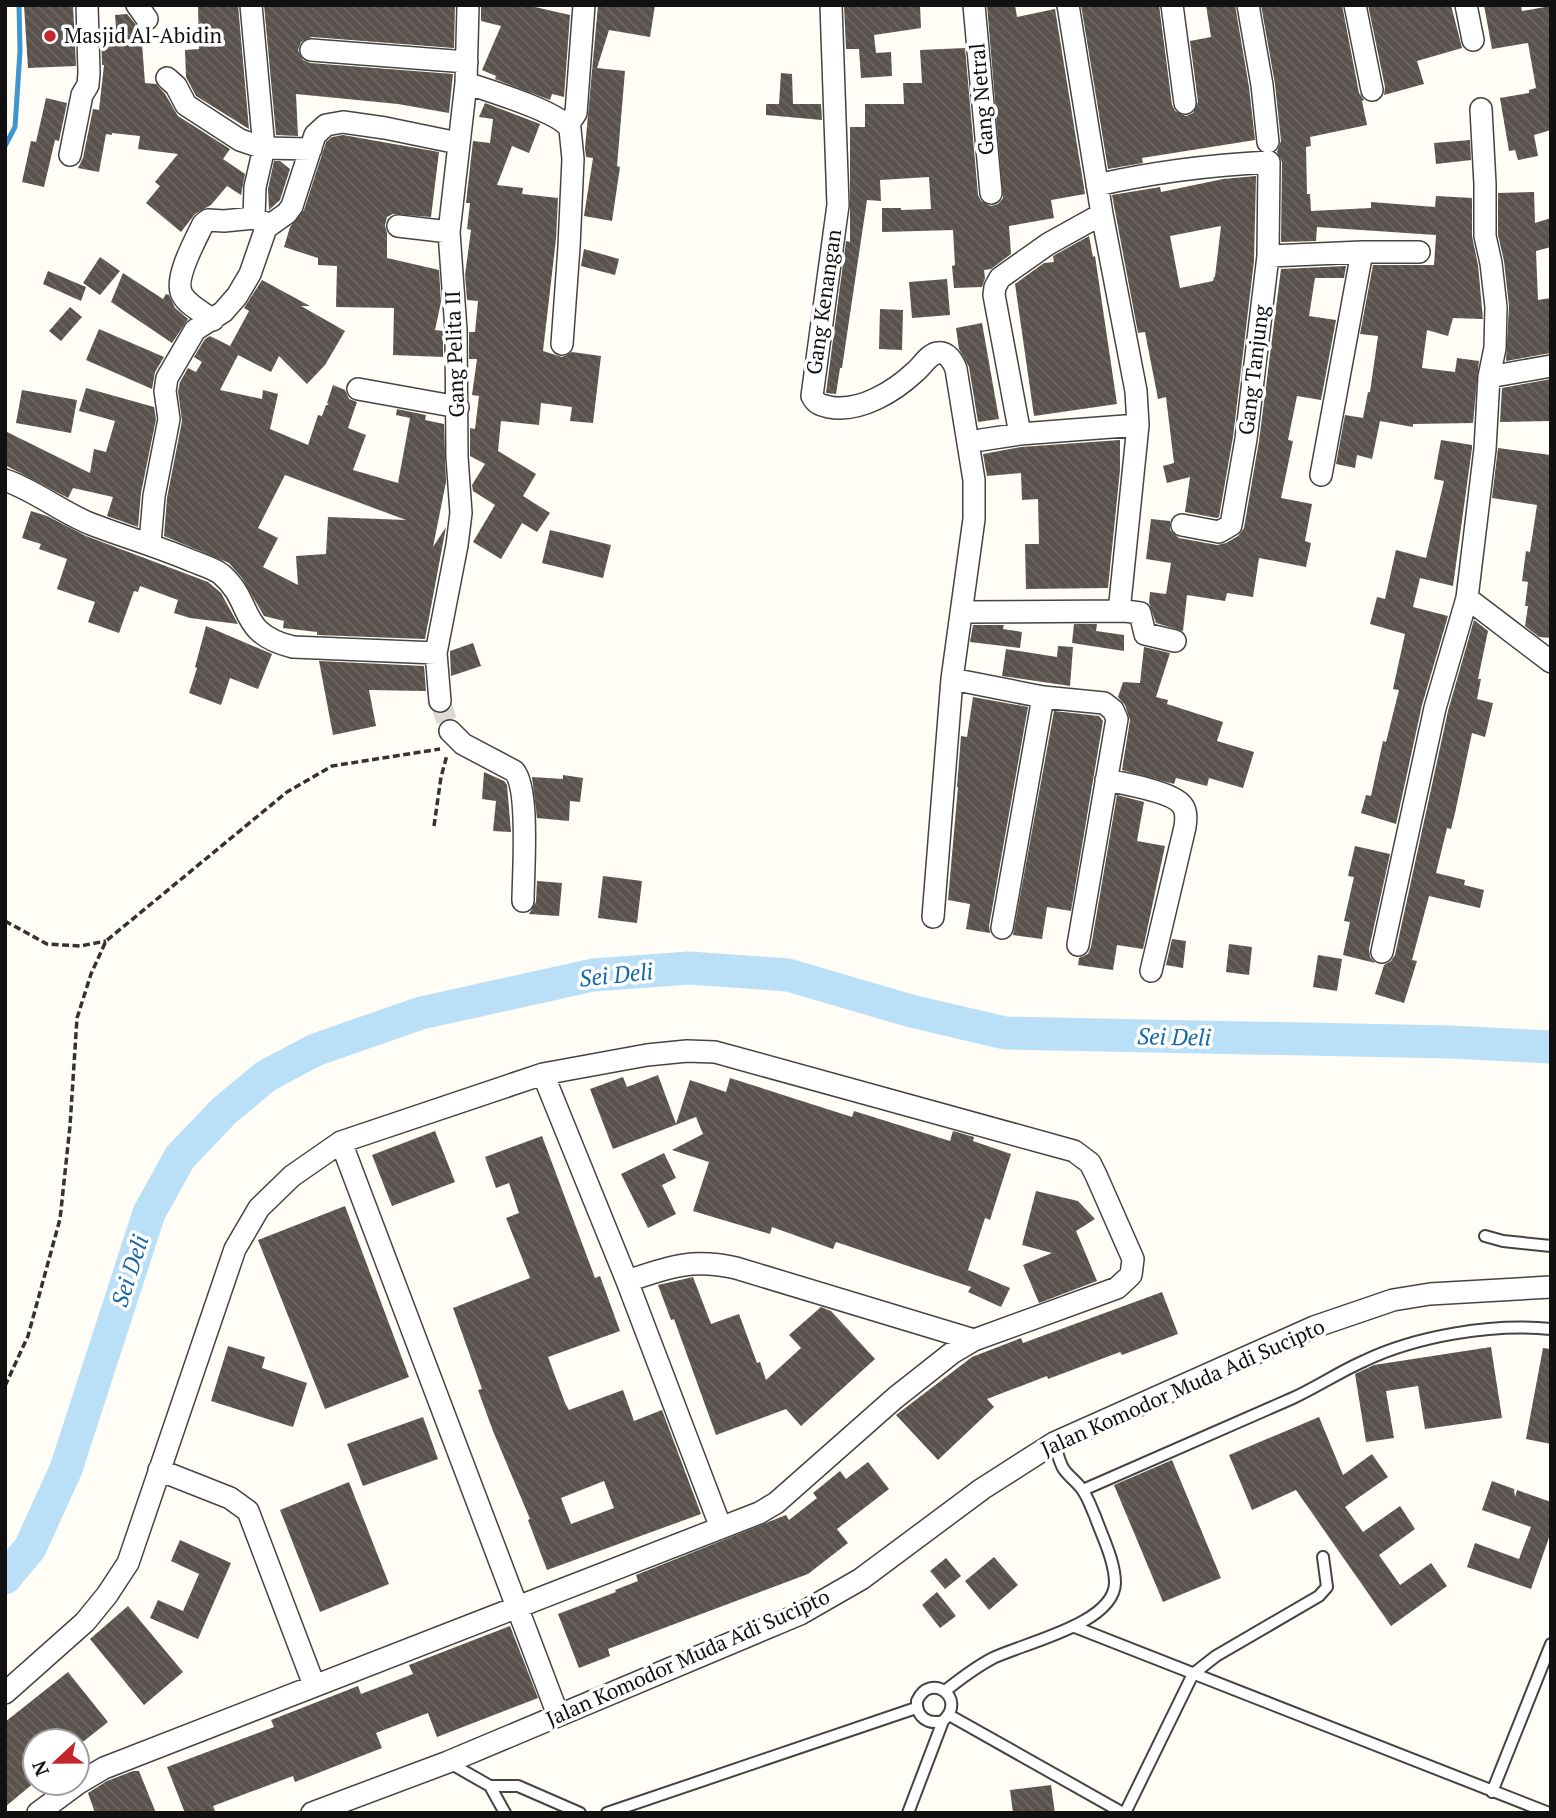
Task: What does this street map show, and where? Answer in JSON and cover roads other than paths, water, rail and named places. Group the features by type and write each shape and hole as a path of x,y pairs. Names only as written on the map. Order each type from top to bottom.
{"street":[{"path":"70,155 82,94 88,85 87,5"},
{"path":"150,543 154,496 169,419 165,391 167,378 195,331 213,320 237,296 250,274 261,221 256,179 264,148 250,5"},
{"name":"Gang Pelita II","path":"440,701 436,653 461,513 457,457 456,330 449,232 466,72 468,5"},
{"path":"568,125 576,113 584,5"},
{"name":"Gang Kenangan","path":"831,5 838,205 812,396 820,405 838,409 857,406 896,386 930,356 944,354 957,369 975,440"},
{"name":"Gang Netral","path":"974,5 991,193"},
{"path":"1068,5 1102,214 1136,391 1138,425 1121,602"},
{"path":"1172,5 1185,103"},
{"name":"Gang Tanjung","path":"1182,525 1219,532 1231,525 1246,439 1268,256 1269,152 1262,85 1248,5"},
{"path":"1355,5 1372,90"},
{"path":"1466,5 1473,40"},
{"path":"311,50 466,72 568,125 573,139 562,344"},
{"path":"167,78 176,86 186,105 240,140 264,148 311,149"},
{"path":"1382,952 1435,708 1467,598 1485,449 1489,377 1495,348 1496,307 1485,236 1481,109"},
{"path":"213,320 184,298 180,286 181,274 205,222 261,221 288,213 319,129 335,122 385,128 458,143"},
{"path":"1097,185 1142,174 1209,166 1269,152"},
{"path":"1020,434 994,295 995,287 1000,278 1048,244 1102,214"},
{"path":"398,226 449,232"},
{"path":"1321,475 1362,252"},
{"path":"1268,256 1419,252"},
{"path":"1489,377 1551,366"},
{"path":"358,390 458,407"},
{"path":"933,917 952,679 974,512 975,440 1138,425"},
{"path":"14,483 89,523 150,543 218,571 231,583 252,625 273,642 293,647 436,653"},
{"path":"1467,598 1551,662"},
{"path":"962,612 1140,613 1145,634 1175,641"},
{"path":"952,679 1043,697 1104,703 1113,710 1117,719 1078,945"},
{"path":"1002,928 1043,697"},
{"path":"450,731 463,744 516,773 521,784 524,814 523,901"},
{"path":"1106,779 1166,796 1178,801 1185,810 1185,827 1151,971"},
{"path":"5,1693 85,1622 128,1563 235,1249 259,1208 292,1176 341,1142 543,1074 647,1055 687,1051 715,1052 1074,1151 1090,1163 1133,1259 1132,1275 1105,1295 974,1340 952,1353 895,1398 776,1503 759,1513 104,1768 38,1813"},
{"path":"543,1074 627,1281 721,1528"},
{"path":"341,1142 558,1715"},
{"path":"627,1281 690,1263 711,1263 974,1340"},
{"name":"Jalan Komodor Muda Adi Sucipto","path":"312,1813 448,1762 800,1614 861,1579 982,1489 1054,1443 1314,1327 1393,1300 1430,1294 1551,1287"},
{"path":"159,1470 230,1498 248,1511 314,1685"}],"lane":[{"path":"1485,1236 1503,1241 1551,1246"},
{"path":"1083,1489 1308,1391 1364,1361 1407,1344 1442,1335 1531,1327 1551,1329"},
{"path":"945,1691 993,1658 1075,1627 1101,1608 1110,1597 1115,1585 1105,1548 1083,1489 1063,1468 1054,1443"},
{"path":"946,1718 1124,1813 1193,1674 1216,1656 1319,1596 1327,1587 1323,1557"},
{"path":"1075,1627 1546,1812"},
{"path":"1492,1792 1551,1644"},
{"path":"908,1813 952,1707 950,1698 939,1688 925,1690 920,1694 916,1708 920,1716 935,1723 946,1718"},
{"path":"607,1813 916,1708"},
{"path":"448,1762 490,1786 518,1786 580,1813"},
{"path":"490,1786 505,1813"}],"waterway":[{"path":"5,146 15,127 20,51 19,5"},
{"name":"Sei Deli","path":"5,1578 30,1548 66,1469 149,1213 180,1157 224,1111 266,1076 315,1050 421,1013 593,975 689,968 788,975 911,1011 1005,1033 1450,1042 1551,1047"}],"tunnel":[{"path":"440,701 450,731"}],"place":[{"name":"Masjid Al-Abidin","path":"50,36"}]}
